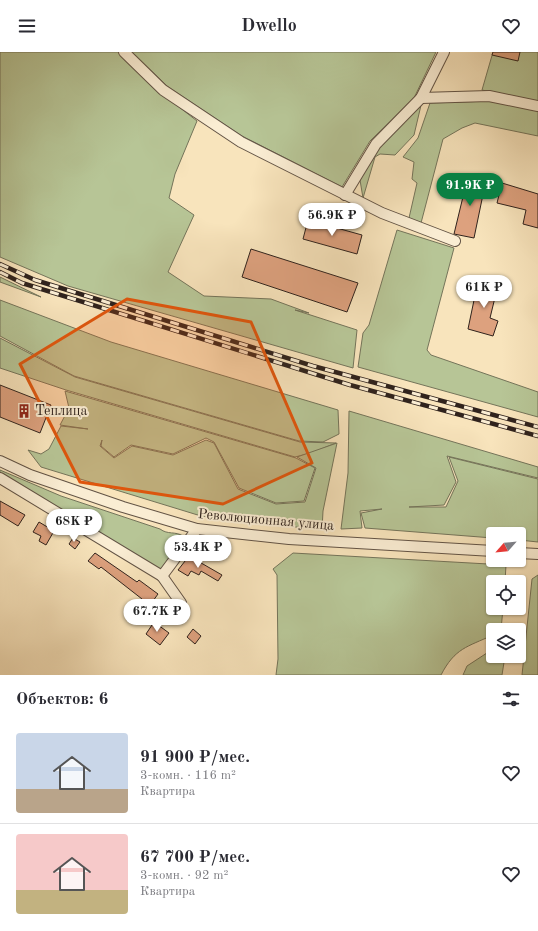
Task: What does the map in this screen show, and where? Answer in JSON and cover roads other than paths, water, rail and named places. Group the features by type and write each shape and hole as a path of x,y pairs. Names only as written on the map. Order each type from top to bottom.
{"street":[{"path":"124,52 163,90 241,142 382,213 455,241"},
{"path":"345,195 376,144 421,98 444,52"},
{"path":"421,98 489,96 538,106"},
{"name":"Революционная улица","path":"0,461 30,475 123,507 197,529 289,539 486,551"},
{"path":"0,478 162,576 181,603"},
{"path":"162,576 197,529"},
{"path":"526,553 538,554"}],"railway":[{"path":"0,264 35,280 313,366 538,427"},
{"path":"0,272 22,283 350,385 538,436"}],"place":[{"name":"Теплица","path":"24,411"}]}
